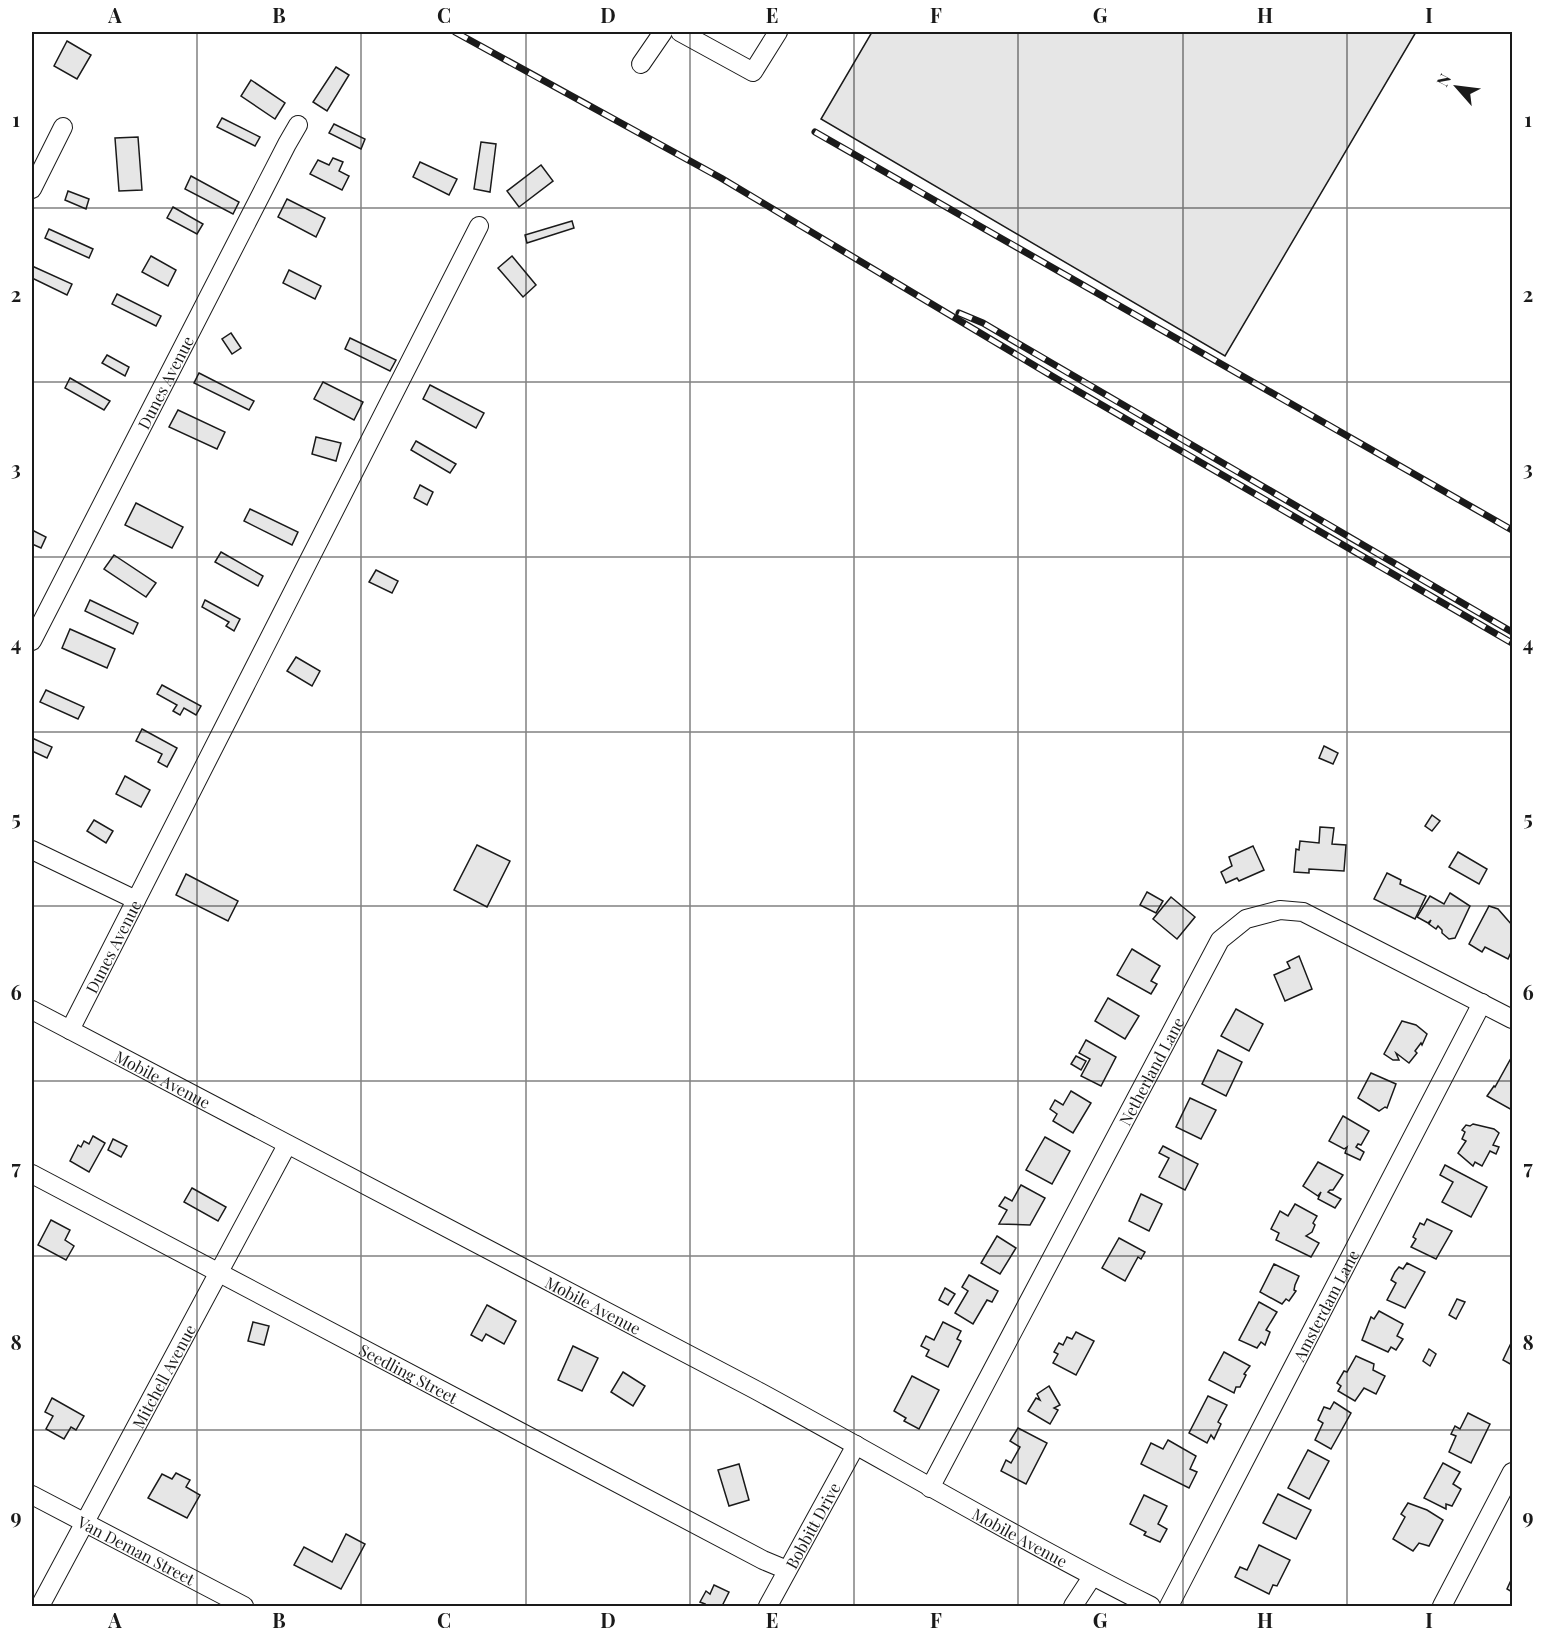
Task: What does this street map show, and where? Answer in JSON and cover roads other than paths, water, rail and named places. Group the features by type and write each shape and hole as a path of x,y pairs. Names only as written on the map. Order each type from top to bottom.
{"street":[{"path":"641,64 663,32"},
{"path":"680,32 710,39 753,72 778,32"},
{"name":"Dunes Avenue","path":"32,641 298,125"},
{"path":"32,189 63,128"},
{"path":"136,900 479,226"},
{"name":"Dunes Avenue","path":"32,850 136,900 70,1030"},
{"name":"Netherland Lane","path":"930,1488 1220,940 1246,919 1280,910 1303,912 1512,1019"},
{"name":"Amsterdam Lane","path":"1169,1606 1482,1003"},
{"name":"Mobile Avenue","path":"32,1010 754,1389 1092,1577 1151,1606"},
{"name":"Mitchell Avenue","path":"40,1606 287,1145"},
{"name":"Seedling Street","path":"32,1174 753,1555 787,1570"},
{"name":"Bobbitt Drive","path":"768,1606 856,1445"},
{"path":"1442,1606 1512,1472"},
{"name":"Van Deman Street","path":"32,1495 243,1606"},
{"path":"1073,1606 1092,1577"}],"railway":[{"path":"455,32 721,178 1057,379 1512,643"},
{"path":"815,132 1512,530"},
{"path":"959,313 983,323 1512,632"}]}
